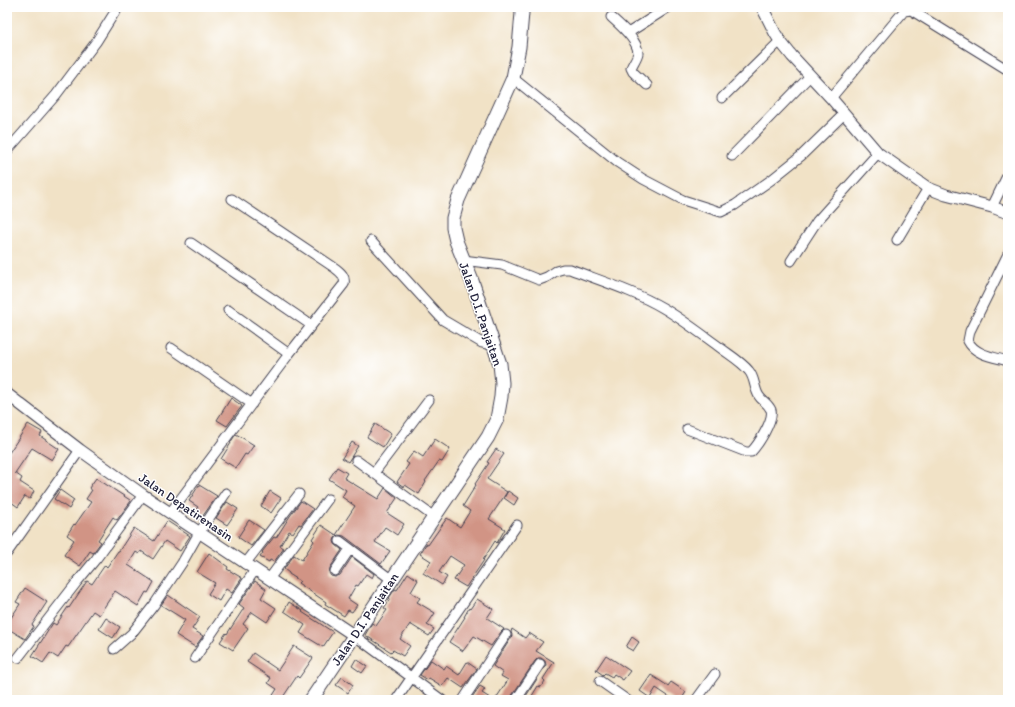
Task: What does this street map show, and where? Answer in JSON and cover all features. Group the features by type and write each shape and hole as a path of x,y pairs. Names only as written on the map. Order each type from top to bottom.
{"main road":[{"name":"Jalan D.I. Panjaitan","path":"311,700 488,437 497,419 502,383 500,364 472,281 456,241 453,228 453,218 458,200 513,78 519,48 522,13 521,7"}],"street":[{"path":"7,151 56,95 96,42 118,7"},
{"path":"628,33 669,7"},
{"path":"762,7 780,41 878,153 928,188 946,195 992,207 1008,213"},
{"path":"831,98 904,11 907,10 911,10 1008,70"},
{"path":"611,17 628,33 637,47 638,54 631,68 633,72 647,85"},
{"path":"722,98 780,41"},
{"path":"732,156 810,76"},
{"path":"513,78 617,162 643,179 683,200 721,212 735,205 771,180 801,156 844,114"},
{"path":"791,262 816,221 878,153"},
{"path":"992,207 1008,174"},
{"path":"897,240 928,188"},
{"path":"170,513 311,325 344,284 345,280 336,268 232,199"},
{"path":"371,241 443,320 482,343 494,346"},
{"path":"191,243 311,325"},
{"path":"1008,254 970,331 968,341 970,345 979,352 1008,362"},
{"path":"464,260 502,265 539,280 556,271 570,269 636,295 663,308 745,366 754,378 759,397 771,410 769,423 757,445 751,452 746,452 687,429"},
{"path":"228,310 289,354"},
{"path":"171,348 252,404"},
{"name":"Jalan Depatirenasin","path":"7,394 143,496 355,636"},
{"path":"374,472 429,400"},
{"path":"7,553 80,450"},
{"path":"356,460 434,517"},
{"path":"114,649 132,633 154,605 182,563 199,533 226,494"},
{"path":"245,564 299,494"},
{"path":"18,658 96,559 143,496"},
{"path":"270,579 328,499"},
{"path":"396,700 517,525"},
{"path":"340,541 392,580"},
{"path":"335,571 350,549"},
{"path":"195,658 255,570"},
{"path":"463,700 506,635"},
{"path":"355,636 442,700"},
{"path":"516,700 540,664"},
{"path":"696,700 715,674"},
{"path":"600,681 626,700"}],"building":[{"path":"231,398 242,406 227,426 217,420"},
{"path":"28,424 42,432 40,436 59,449 52,460 32,448 15,473 22,478 20,482 34,491 30,499 25,496 18,507 7,499 7,456"},
{"path":"375,424 391,434 383,447 367,437"},
{"path":"236,434 254,445 247,455 245,454 236,468 221,459"},
{"path":"435,439 450,449 442,462 439,461 425,481 426,482 419,494 397,482 409,464 406,462 414,451 423,457"},
{"path":"352,442 358,446 348,462 342,458"},
{"path":"496,449 504,454 487,479 507,492 489,519 505,529 497,543 495,541 466,587 454,580 464,565 450,556 439,572 447,577 442,585 423,573 431,561 420,554 426,544 428,545 447,518 460,527 470,511 463,506 489,463 487,462"},
{"path":"337,467 347,473 344,478 378,499 385,488 397,498 387,513 404,524 397,535 385,527 375,542 390,551 381,564 344,536 338,535 335,538 335,544 342,550 330,568 329,573 331,576 335,577 340,575 352,557 374,574 372,578 366,574 358,586 356,585 348,599 357,605 352,612 348,610 344,616 325,604 326,602 298,583 300,581 284,569 294,555 302,560 314,541 312,539 321,525 336,535 355,506 342,497 346,490 329,479"},
{"path":"96,478 131,501 117,520 113,517 98,540 101,542 93,553 90,551 80,566 64,555 74,540 67,535 91,502 86,499 92,490 89,488"},
{"path":"199,485 217,496 200,520 193,515 198,507 189,501"},
{"path":"60,490 74,500 69,509 54,499"},
{"path":"270,491 281,498 271,513 261,506"},
{"path":"508,491 518,498 514,505 504,498"},
{"path":"301,501 313,509 293,533 289,531 280,546 284,548 274,562 270,560 269,562 260,557 263,553 262,552 274,537 276,538"},
{"path":"227,502 238,509 227,525 216,518"},
{"path":"249,520 264,530 251,546 238,537"},
{"path":"167,521 190,536 180,551 165,541 153,559 141,551 139,554 136,552 128,565 154,582 138,606 115,591 99,615 93,611 68,647 66,646 58,658 50,653 43,663 32,656 53,623 56,625 87,581 92,584 105,565 107,567 134,528 154,541"},
{"path":"209,553 228,567 227,569 242,578 232,593 226,589 219,601 208,594 215,583 197,572"},
{"path":"408,573 418,580 411,592 420,598 417,602 435,613 427,625 434,629 429,636 410,624 400,639 410,646 403,656 393,650 391,652 365,635 372,623 376,626 387,610 384,608 390,599 389,598 395,589 397,590"},
{"path":"255,581 266,589 261,598 276,608 267,622 252,612 243,624 248,628 233,650 220,642 244,608 239,604"},
{"path":"25,588 47,602 25,639 7,628 7,624 20,604 16,602"},
{"path":"168,595 200,617 192,629 203,636 195,647 176,635 185,620 161,605"},
{"path":"477,599 493,609 487,618 504,629 491,646 474,636 463,651 449,642 469,608 470,609"},
{"path":"289,602 333,632 323,647 300,633 305,625 284,611"},
{"path":"106,618 120,627 113,638 99,629"},
{"path":"512,629 525,638 529,633 543,642 536,651 554,662 543,679 545,681 541,687 538,686 530,699 526,696 546,665 545,661 541,658 538,658 535,661 510,700 495,700 508,680 501,676 503,673 493,666 511,638"},
{"path":"632,637 639,642 633,651 626,647"},
{"path":"294,646 313,658 299,678 297,676 281,700 270,700 277,689 268,683 271,678 247,662 253,653 278,670"},
{"path":"606,655 630,671 623,680 614,674 612,677 605,673 603,675 596,670"},
{"path":"356,659 367,666 362,673 352,666"},
{"path":"431,660 444,669 446,666 459,675 467,662 477,669 463,688 448,678 442,686 429,678 428,680 420,675"},
{"path":"651,675 668,686 671,682 686,692 681,700 674,700 656,688 650,698 640,691"},
{"path":"342,677 353,685 348,693 336,685"},
{"path":"480,686 485,689 482,693 493,700 470,700"}]}
